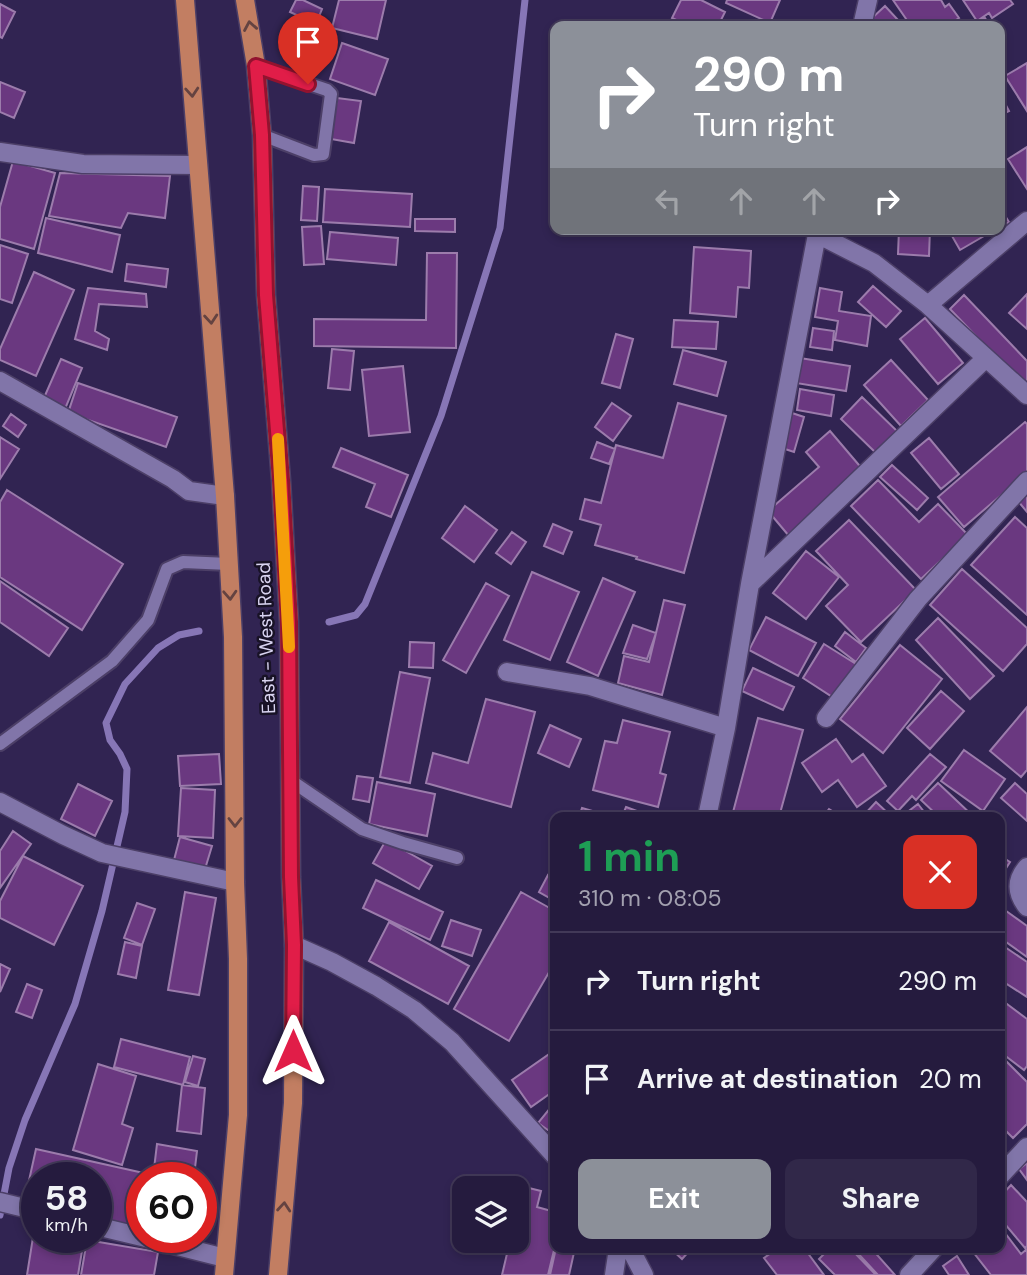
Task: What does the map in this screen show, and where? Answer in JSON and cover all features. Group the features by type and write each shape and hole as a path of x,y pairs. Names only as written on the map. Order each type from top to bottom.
{"main road":[{"name":"East - West Road","path":"185,0 225,496 233,637 238,959 237,1115 224,1266"},
{"name":"East - West Road","path":"245,0 256,66 262,135 266,295 289,622 294,945 293,1103 278,1275"}],"street":[{"path":"863,21 868,0"},
{"path":"0,152 83,164 198,165"},
{"path":"928,304 1027,221"},
{"path":"708,812 816,235"},
{"path":"823,235 874,263 928,304 1027,395"},
{"path":"750,584 986,358"},
{"path":"0,382 189,491 225,496"},
{"path":"827,718 918,599 1027,481"},
{"path":"506,671 590,687 726,727"},
{"path":"0,802 102,853 235,882"},
{"path":"1027,867 1020,875 1017,889 1027,907"},
{"path":"294,945 332,962 414,1010 452,1042 550,1150"},
{"path":"1005,1171 1027,1147"},
{"path":"0,1202 21,1207"},
{"path":"187,1253 224,1266"},
{"path":"614,1275 617,1253"},
{"path":"633,1253 644,1275"},
{"path":"909,1275 929,1253"}],"lane":[{"path":"256,66 327,90 331,94 323,154 314,155 262,135"},
{"path":"0,744 112,661 148,620 167,569 183,562 229,564"},
{"path":"290,780 362,829 457,858"}],"building":[{"path":"296,0 303,0 322,9 316,24 290,12"},
{"path":"339,0 386,0 377,39 332,28"},
{"path":"681,0 701,0 725,12 720,21 678,21 672,18"},
{"path":"727,0 780,0 771,21 726,3"},
{"path":"893,0 941,0 945,7 949,4 959,18 954,21 908,21"},
{"path":"963,0 1010,0 1013,4 992,18 989,13 977,21"},
{"path":"0,4 15,12 2,38 0,37"},
{"path":"885,6 898,20 873,21 871,19"},
{"path":"342,43 388,59 375,95 330,79"},
{"path":"1027,63 1027,111 1005,76"},
{"path":"0,82 25,92 14,118 0,112"},
{"path":"337,98 361,101 354,143 331,139"},
{"path":"1027,147 1027,189 1008,159"},
{"path":"13,161 55,173 34,249 0,239 0,207"},
{"path":"60,173 170,176 165,218 128,213 121,228 49,216"},
{"path":"303,186 319,187 317,221 301,220"},
{"path":"325,189 412,194 410,227 323,222"},
{"path":"46,218 120,235 112,272 38,253"},
{"path":"415,219 455,219 455,232 415,231"},
{"path":"321,226 324,264 304,265 302,227"},
{"path":"330,232 398,238 396,265 327,259"},
{"path":"899,235 930,235 929,256 898,254"},
{"path":"951,235 986,235 960,250"},
{"path":"0,245 28,254 12,303 0,299"},
{"path":"694,247 751,251 749,288 738,287 736,317 690,313"},
{"path":"427,253 457,253 456,348 314,346 314,319 426,320"},
{"path":"127,264 168,269 166,287 125,281"},
{"path":"34,272 74,290 36,376 0,360 0,349"},
{"path":"873,286 901,311 886,327 858,302"},
{"path":"88,288 146,294 147,307 99,304 95,331 109,339 107,350 75,339"},
{"path":"820,288 842,292 839,311 871,316 867,346 835,340 838,321 815,317"},
{"path":"1027,294 1027,329 1009,313"},
{"path":"964,295 1027,361 1027,380 1022,384 950,309"},
{"path":"925,318 963,363 938,384 900,339"},
{"path":"674,320 718,322 716,349 672,347"},
{"path":"813,328 834,331 832,350 810,347"},
{"path":"616,334 633,339 620,388 602,383"},
{"path":"332,349 354,351 350,390 328,388"},
{"path":"683,350 726,362 717,396 674,384"},
{"path":"800,358 850,366 846,391 796,383"},
{"path":"61,359 82,368 65,409 43,400"},
{"path":"891,360 928,400 901,426 864,385"},
{"path":"403,366 410,432 369,436 362,370"},
{"path":"78,383 177,417 166,447 68,413"},
{"path":"800,389 834,395 831,416 797,410"},
{"path":"862,397 898,432 877,454 841,419"},
{"path":"612,403 631,416 613,441 595,427"},
{"path":"678,403 726,416 684,573 595,545 601,525 580,519 585,499 601,503 616,445 663,458"},
{"path":"792,413 804,417 794,452 782,448"},
{"path":"11,414 26,425 18,437 3,426"},
{"path":"1025,422 1027,473 964,527 938,497"},
{"path":"830,431 864,471 789,536 768,511 819,467 806,452"},
{"path":"0,437 19,449 0,479"},
{"path":"929,438 959,474 941,489 911,453"},
{"path":"597,442 615,449 609,464 591,458"},
{"path":"341,448 408,475 391,517 366,507 375,484 333,467"},
{"path":"892,465 928,498 917,510 880,477"},
{"path":"878,480 919,522 938,504 968,535 921,579 851,506"},
{"path":"7,490 123,564 82,630 0,577 0,502"},
{"path":"1027,493 1027,512 1018,501"},
{"path":"465,506 497,530 474,562 442,538"},
{"path":"1015,517 1027,528 1027,615 971,565"},
{"path":"849,520 916,590 861,642 826,606 848,585 816,551"},
{"path":"553,524 572,532 563,554 544,546"},
{"path":"512,532 526,542 511,564 496,553"},
{"path":"806,551 839,577 806,619 773,593"},
{"path":"962,569 1027,628 1027,644 1003,671 930,605"},
{"path":"532,572 579,592 550,660 504,640"},
{"path":"603,578 635,592 598,676 567,662"},
{"path":"0,581 68,628 49,656 0,622"},
{"path":"486,583 509,596 466,673 443,660"},
{"path":"664,600 685,605 662,695 618,683 624,656 649,662"},
{"path":"766,617 816,643 798,676 749,650"},
{"path":"938,618 994,676 970,699 916,640"},
{"path":"633,625 656,633 647,659 623,653"},
{"path":"845,632 866,648 856,662 835,646"},
{"path":"410,642 434,643 433,668 409,667"},
{"path":"824,644 856,664 834,698 803,678"},
{"path":"900,645 942,679 883,753 840,719"},
{"path":"753,668 794,687 783,710 742,691"},
{"path":"400,672 430,678 410,783 380,777"},
{"path":"941,691 964,711 930,749 907,728"},
{"path":"486,699 535,712 511,807 426,783 433,753 468,763"},
{"path":"1027,707 1027,770 1021,777 990,751"},
{"path":"758,718 803,730 780,812 733,812"},
{"path":"623,720 670,732 660,773 666,775 658,807 593,790 605,741 617,743"},
{"path":"550,725 581,739 569,767 538,753"},
{"path":"836,739 852,762 863,754 886,786 857,807 838,780 822,792 802,763"},
{"path":"964,750 1005,779 983,811 941,781"},
{"path":"219,754 221,784 180,786 178,756"},
{"path":"930,754 946,767 916,800 912,796 898,811 887,801"},
{"path":"357,776 373,778 369,802 353,799"},
{"path":"377,782 435,794 427,836 369,824"},
{"path":"938,783 969,812 934,812 921,800"},
{"path":"1015,783 1027,794 1027,821 1001,798"},
{"path":"78,784 112,801 95,836 61,819"},
{"path":"181,788 215,790 213,838 178,836"},
{"path":"876,802 887,812 867,812"},
{"path":"918,804 924,812 908,812"},
{"path":"626,807 640,812 624,812"},
{"path":"582,808 596,812 581,812"},
{"path":"13,831 31,844 0,888 0,851"},
{"path":"180,837 212,846 205,869 174,860"},
{"path":"386,840 432,866 419,889 373,863"},
{"path":"23,856 83,886 54,945 0,918 0,901"},
{"path":"548,875 550,876 550,898 539,892"},
{"path":"376,880 443,912 430,940 363,908"},
{"path":"185,892 216,898 199,995 168,990"},
{"path":"521,892 550,908 550,971 509,1041 454,1009"},
{"path":"137,903 155,909 142,945 124,938"},
{"path":"1005,910 1027,926 1027,957 1005,941"},
{"path":"451,920 481,930 472,956 442,946"},
{"path":"389,922 469,966 448,1004 369,961"},
{"path":"125,942 142,946 136,978 118,974"},
{"path":"1005,947 1027,962 1027,997 1005,983"},
{"path":"0,964 10,969 0,992"},
{"path":"27,984 42,990 32,1018 16,1012"},
{"path":"1005,1002 1027,1019 1027,1066 1024,1070 1005,1056"},
{"path":"121,1039 190,1057 183,1085 114,1067"},
{"path":"550,1053 550,1094 531,1107 512,1080"},
{"path":"193,1056 205,1059 198,1086 185,1082"},
{"path":"1005,1060 1027,1082 1027,1124 1013,1138 1005,1130"},
{"path":"98,1064 136,1076 122,1124 133,1128 122,1165 73,1150"},
{"path":"182,1085 205,1088 201,1134 177,1131"},
{"path":"550,1108 550,1131 538,1123"},
{"path":"157,1144 197,1151 196,1162 155,1162"},
{"path":"36,1149 94,1162 33,1162"},
{"path":"1027,1163 1027,1180 1019,1169"},
{"path":"112,1166 126,1169 126,1225 112,1222"},
{"path":"1011,1185 1027,1202 1025,1248 1005,1224 1005,1192"},
{"path":"529,1188 541,1191 537,1207 550,1211 550,1253 553,1253 548,1275 502,1275 507,1253 529,1253"},
{"path":"1005,1233 1021,1254 1027,1249 1027,1275 991,1275 974,1253 1005,1253"},
{"path":"112,1244 126,1247 126,1253 158,1253 154,1275 81,1275 85,1253 112,1253"},
{"path":"30,1253 82,1253 78,1275 27,1275"},
{"path":"555,1253 574,1253 569,1275 550,1275"},
{"path":"675,1253 687,1253 682,1259"},
{"path":"771,1253 808,1253 824,1275 777,1275 764,1258"},
{"path":"825,1253 855,1253 876,1275 835,1275 819,1259"},
{"path":"858,1253 875,1253 895,1275 878,1275"},
{"path":"957,1256 969,1275 949,1275 943,1266"}],"waterway":[{"path":"329,622 356,615 365,604 441,416 500,228 525,0"},
{"path":"0,1215 9,1168 25,1120 75,1004 102,911 125,812 127,769 110,740 106,723 125,684 158,648 179,635 199,631"}],"slow traffic":[{"path":"278,439 289,647"}],"route":[{"path":"293,1051 289,622 266,295 262,135 256,66 308,84"}]}
